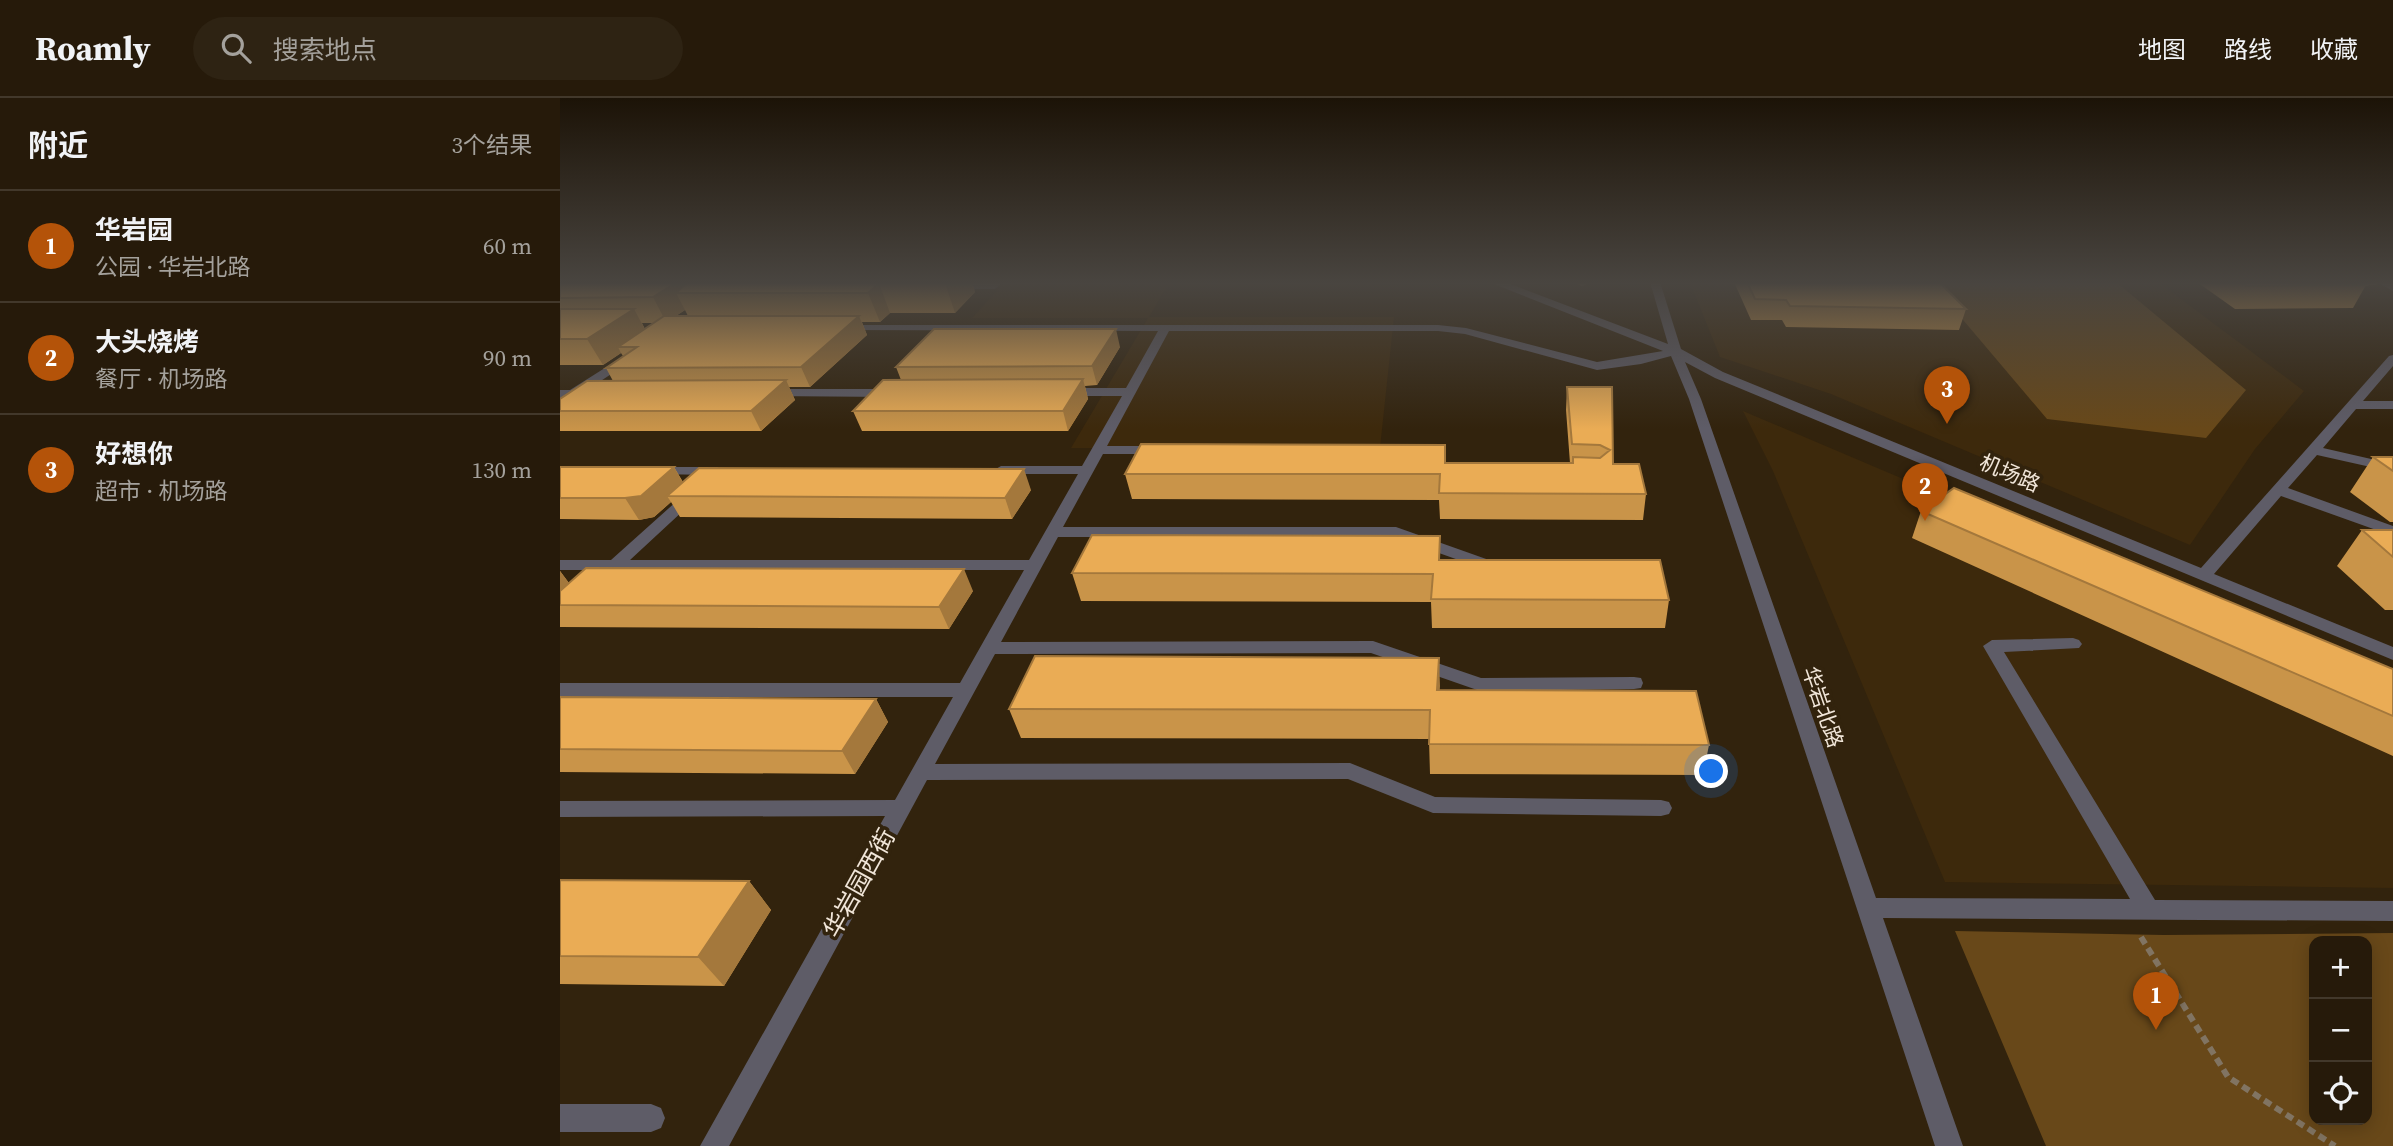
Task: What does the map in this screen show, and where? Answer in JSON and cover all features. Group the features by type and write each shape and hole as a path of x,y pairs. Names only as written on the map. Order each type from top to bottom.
{"street":[{"path":"901,808 1164,331"},
{"path":"1465,331 1597,366 1641,360 1675,351"},
{"name":"机场路","path":"1622,331 1675,351 1719,375 2393,654"},
{"name":"华岩北路","path":"1671,331 1675,351 1699,412 1949,1146"},
{"path":"560,403 566,394 638,351"},
{"path":"2203,576 2393,359"},
{"path":"1048,392 1131,392"},
{"path":"754,394 908,393"},
{"path":"566,394 601,394"},
{"path":"2353,405 2393,405"},
{"path":"1099,450 1168,450"},
{"path":"2314,450 2393,468"},
{"path":"992,470 1088,470"},
{"path":"597,582 725,471 639,471"},
{"path":"2278,490 2393,531"},
{"path":"1054,533 1396,532 1487,565 1513,565"},
{"path":"560,565 1035,565"},
{"path":"2073,644 1992,646 2136,909"},
{"path":"990,648 1373,646 1480,685 1634,683"},
{"path":"560,690 966,690"},
{"path":"921,772 1350,771 1433,805 1661,808"},
{"name":"华岩园西街","path":"560,809 901,808 714,1146"},
{"path":"1868,908 2393,911"},
{"path":"560,1118 651,1118"}],"path":[{"path":"2136,909 2228,1077 2335,1146"}],"shaded area":[{"path":"1140,331 1393,331 1380,448 1071,448"},
{"path":"1710,331 2224,331 2304,391 2255,449 2190,545 1831,394 1720,357"},
{"path":"1972,331 2175,331 2246,390 2206,438 2047,419"},
{"path":"1743,411 2393,687 2393,888 1945,882 1773,471"},
{"path":"1955,931 2164,935 2393,933 2393,1146 2046,1146"}],"building":[{"path":"560,331 600,331 587,339 560,339"},
{"path":"642,331 842,331 801,367 606,368 637,347 618,347"},
{"path":"932,331 1115,331 1092,366 896,367"},
{"path":"1083,379 1063,411 853,411 883,380"},
{"path":"786,380 751,411 560,411 560,399 587,381"},
{"path":"1567,387 1612,387 1613,464 1639,464 1646,494 1439,493 1440,474 1125,474 1141,444 1445,445 1445,463 1573,463 1573,457 1600,458 1610,450 1600,445 1572,444"},
{"path":"2373,457 2393,457 2393,471"},
{"path":"560,467 674,467 641,496 560,498"},
{"path":"699,468 1024,469 1005,498 667,496"},
{"path":"1954,488 2393,669 2393,716 1921,511"},
{"path":"2362,530 2393,530 2393,557"},
{"path":"1092,535 1440,536 1439,560 1660,560 1669,600 1431,599 1433,574 1072,573"},
{"path":"586,568 964,569 939,607 560,605 560,591"},
{"path":"1035,656 1439,658 1437,690 1696,691 1709,745 1429,744 1430,710 1009,709"},
{"path":"560,697 876,699 842,751 560,749"},
{"path":"560,880 749,881 698,957 560,956"}],"place":[{"name":"好想你","path":"1947,424"},
{"name":"大头烧烤","path":"1925,521"},
{"name":"华岩园","path":"2156,1030"}]}
